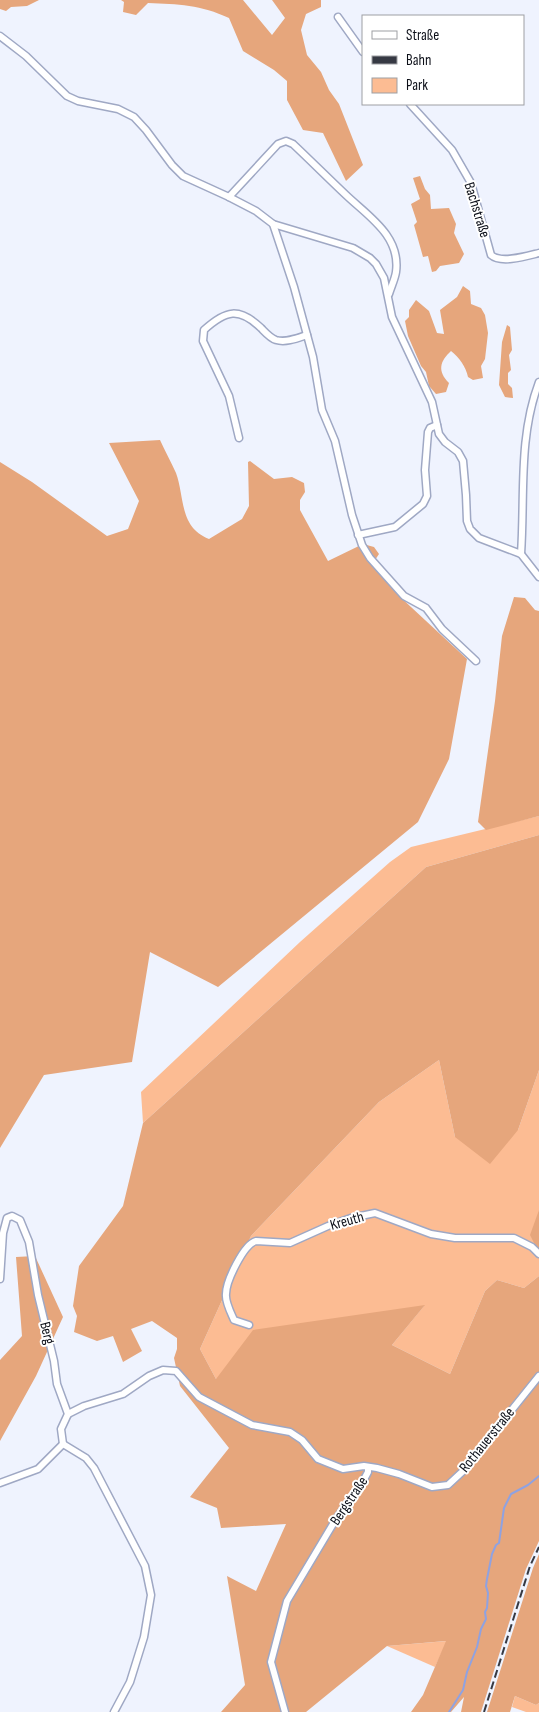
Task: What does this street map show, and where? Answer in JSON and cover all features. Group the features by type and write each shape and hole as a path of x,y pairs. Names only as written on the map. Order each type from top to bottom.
{"street":[{"path":"338,17 362,51"},
{"path":"0,36 26,56 67,96 78,101 118,109 128,113 146,130 178,173 256,211 274,224 353,248 364,253 376,264 381,271 392,317 432,402 442,439 455,448 463,461 467,521 470,529 479,538 521,554 539,577"},
{"name":"Bachstraße","path":"411,105 452,150 471,183 493,258 525,257 539,253"},
{"path":"229,197 278,144 286,142 293,144 334,184 371,216 390,240 397,270 388,295"},
{"path":"274,224 286,259 313,357 322,410 335,441 362,545 370,558 404,596 426,608 442,629 476,661"},
{"path":"239,438 229,396 204,341 204,330 218,318 230,313 237,313 246,315 275,340 284,341 307,335"},
{"path":"521,554 524,452 530,410 539,382"},
{"path":"358,534 396,527 423,504 427,496 428,432 430,428 437,425"},
{"name":"Kreuth","path":"249,1325 234,1320 226,1295 230,1278 251,1242 290,1243 328,1226 351,1218 375,1213 431,1234 455,1238 514,1238 532,1247 539,1254"},
{"name":"Berg","path":"0,1279 3,1233 7,1218 12,1216 20,1220 29,1242 38,1295 54,1360 57,1384 68,1414"},
{"name":"Bergstraße","path":"68,1414 84,1406 123,1394 149,1376 163,1370 176,1371 200,1397 252,1425 290,1432 302,1440 318,1459 342,1469 364,1466 368,1468 368,1472 361,1485 336,1519 287,1601 271,1662 285,1712"},
{"name":"Rothauerstraße","path":"368,1468 377,1468 399,1474 432,1486 448,1485 462,1472 539,1376"},
{"path":"63,1444 61,1429 68,1414"},
{"path":"0,1483 38,1469 63,1444"},
{"path":"63,1444 86,1458 94,1468 149,1576 151,1594 144,1636 130,1682 114,1712"}],"green space":[{"path":"539,816 539,835 426,867 143,1123 141,1092 300,942 390,862 411,847"},
{"path":"439,1060 455,1137 518,1130 539,1070 539,1210 536,1247 539,1249 539,1276 524,1288 497,1280 485,1291 450,1374 392,1345 424,1306 216,1379 200,1349 251,1236 379,1102"},
{"path":"447,1641 435,1667 387,1646"},
{"path":"515,1696 536,1705 539,1703 539,1712 526,1712 512,1707"}],"shaded area":[{"path":"0,0 39,0 27,6 11,7 6,11 0,9"},
{"path":"121,0 243,0 272,35 285,18 272,0 321,0 321,7 306,14 301,30 307,55 321,72 329,90 339,104 363,165 346,181 323,133 303,130 287,100 287,81 274,70 243,51 229,18 209,10 189,6 148,3 136,15 123,12 124,2"},
{"path":"420,176 425,189 430,195 431,209 449,208 456,224 454,233 464,254 459,263 440,266 436,271 432,272 428,256 423,257 414,225 417,222 411,204 420,199 413,178"},
{"path":"463,286 470,291 471,304 481,308 485,315 488,333 485,359 481,366 483,378 473,380 468,377 462,363 451,351 441,366 445,379 449,383 446,392 436,394 429,386 426,372 421,366 408,336 405,321 409,317 409,310 416,300 429,311 437,333 444,334 440,310 457,297"},
{"path":"507,325 510,327 512,350 509,355 511,370 508,373 508,384 512,388 513,398 505,397 499,385 502,342"},
{"path":"160,440 176,473 188,519 192,527 199,534 209,539 242,519 249,506 248,462 250,461 274,479 292,477 304,483 305,492 300,500 300,510 328,561 363,544 374,547 379,554 375,560 397,594 467,659 449,759 418,822 218,987 150,952 132,1062 44,1075 0,1148 0,462 32,482 107,536 128,529 139,501 109,443"},
{"path":"514,597 525,598 535,610 539,611 539,816 486,830 478,822 502,636"},
{"path":"539,835 539,1070 518,1130 490,1164 455,1137 439,1060 379,1102 251,1236 200,1349 216,1379 253,1330 425,1305 392,1345 450,1374 485,1291 497,1280 524,1288 539,1276 539,1541 526,1569 481,1712 461,1712 464,1697 451,1712 411,1712 423,1695 446,1641 387,1646 306,1712 221,1712 245,1685 227,1576 256,1591 286,1524 221,1528 217,1508 190,1497 229,1448 180,1386 174,1358 177,1349 177,1338 152,1321 131,1329 142,1351 123,1362 113,1336 97,1341 74,1332 77,1316 73,1306 79,1266 123,1206 143,1123 426,867"},
{"path":"539,1210 539,1249 530,1235"},
{"path":"35,1256 63,1317 36,1376 0,1441 0,1360 22,1336 16,1257"},
{"path":"539,1554 539,1703 536,1705 515,1696 510,1712 487,1712 533,1568"}],"waterway":[{"path":"449,1712 463,1690 467,1672 486,1619 487,1579 492,1554 499,1543 504,1508 511,1494 528,1485 539,1476"}],"railway":[{"path":"484,1712 530,1566 539,1547"}]}
